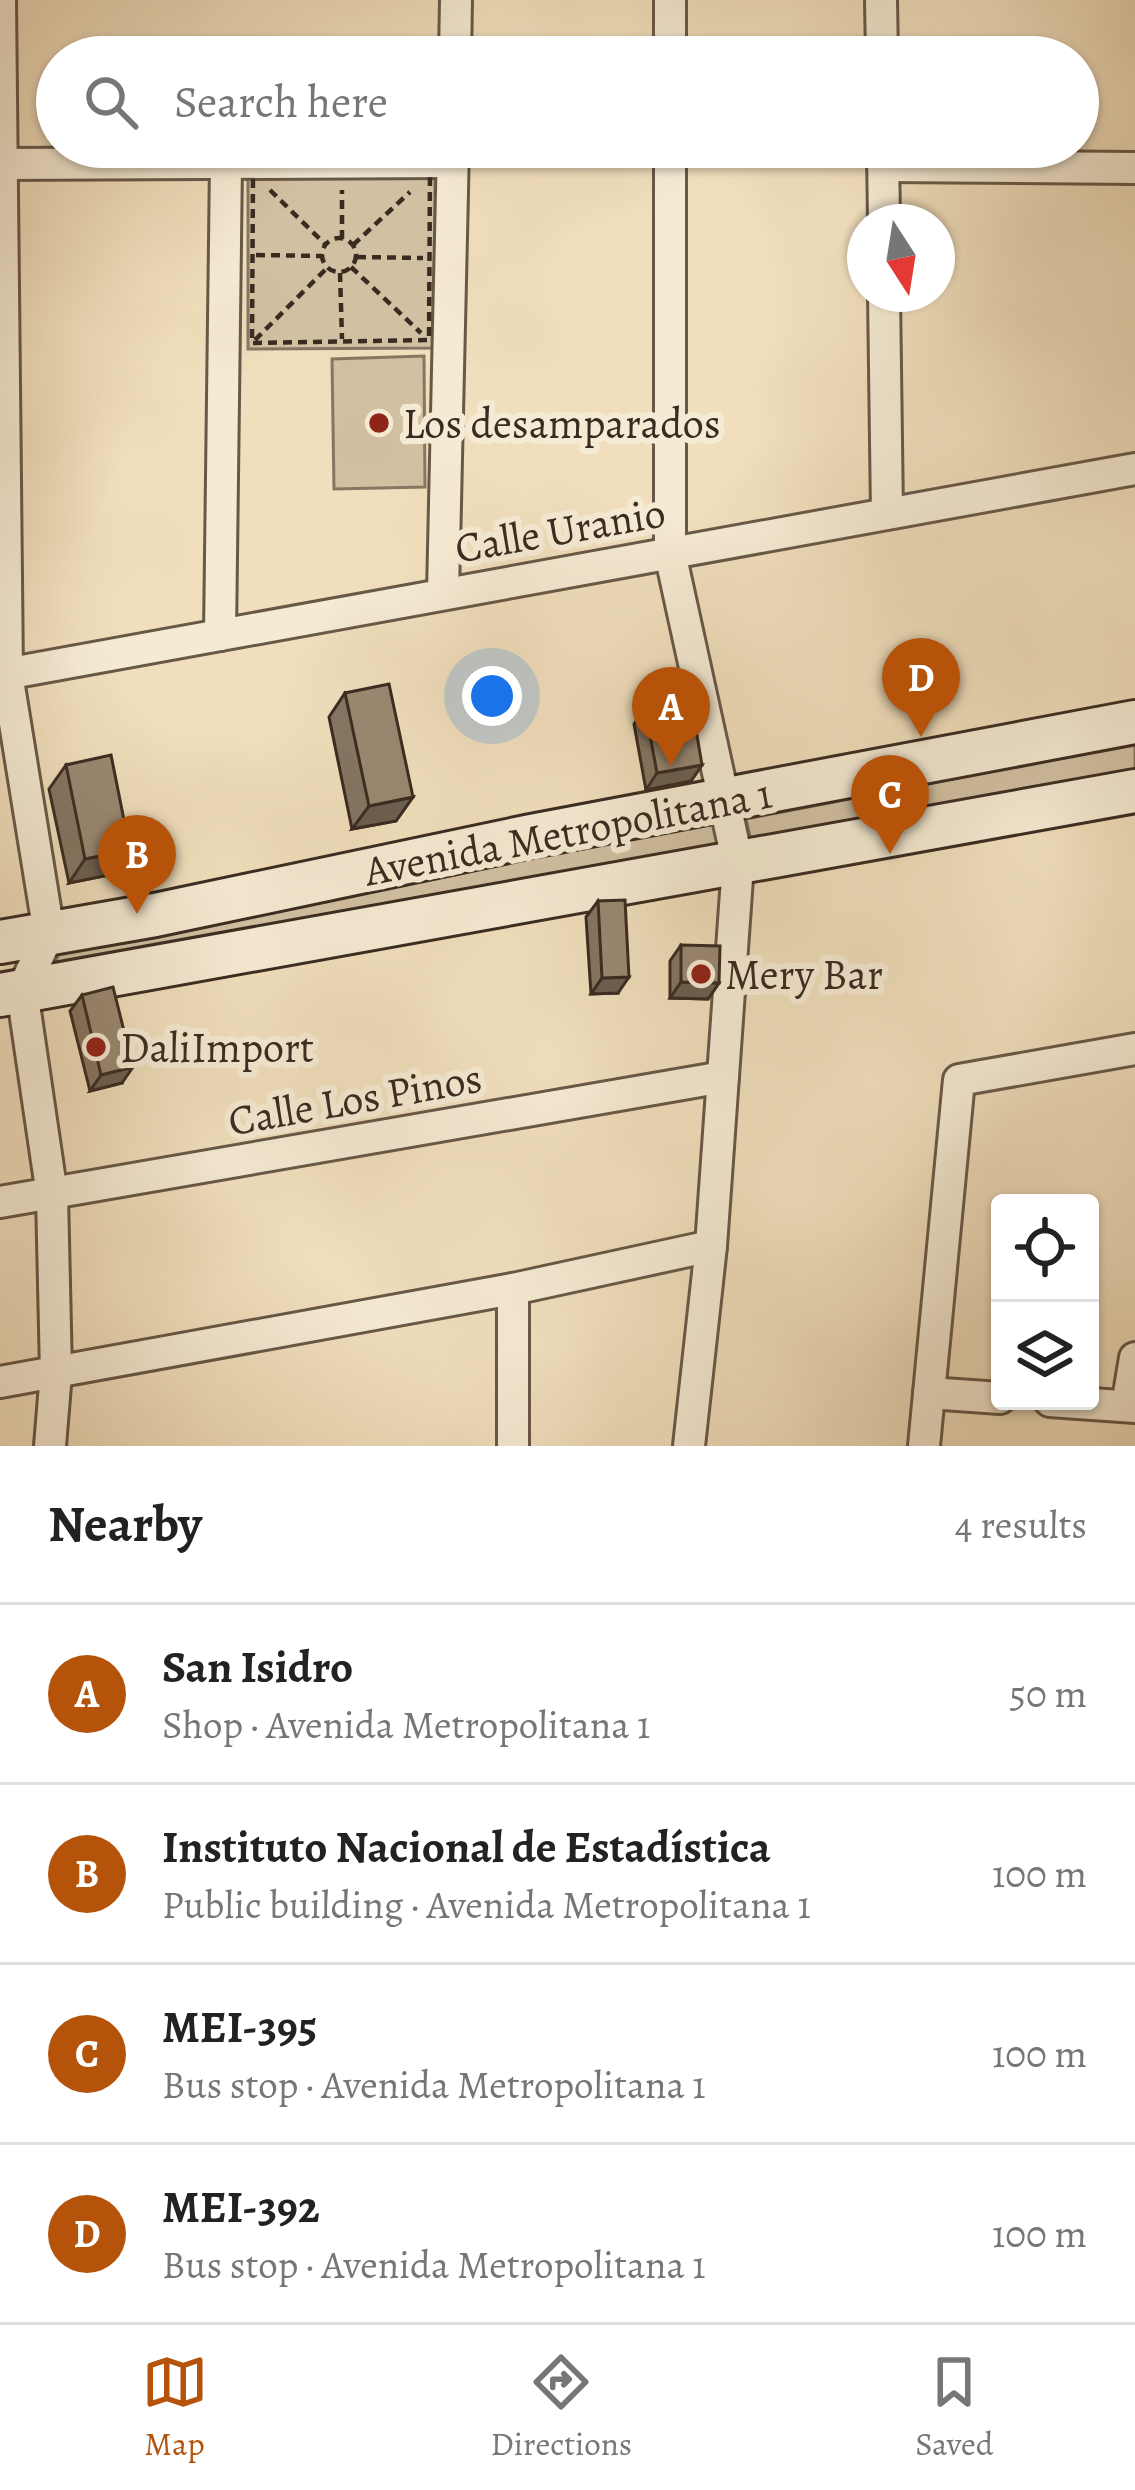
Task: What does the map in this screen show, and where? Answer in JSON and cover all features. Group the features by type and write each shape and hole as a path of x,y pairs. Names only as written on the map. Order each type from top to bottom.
{"main road":[{"name":"Avenida Metropolitana 1","path":"0,942 1135,722"},
{"name":"Avenida Metropolitana 1","path":"11,993 1135,791"}],"street":[{"path":"0,0 3,674 49,933 11,993 52,1195 56,1373 50,1446"},
{"path":"455,36 456,0"},
{"path":"670,0 670,36"},
{"path":"881,0 882,36"},
{"path":"0,164 36,165"},
{"path":"1099,166 1135,168"},
{"path":"220,634 239,168"},
{"path":"442,593 445,168"},
{"path":"670,168 670,553 738,864 711,1246 689,1446"},
{"path":"883,168 884,204"},
{"path":"884,312 887,513"},
{"name":"Calle Uranio","path":"3,674 1135,469"},
{"path":"924,1446 959,1080 1135,1049"},
{"name":"Calle Los Pinos","path":"0,1202 723,1077"},
{"path":"0,1382 513,1289 711,1246"},
{"path":"513,1289 513,1446"},
{"path":"1099,1405 1131,1407 1135,1358"},
{"path":"929,1393 991,1396"}],"path":[{"path":"239,168 342,174 390,168"},
{"path":"239,168 326,245"},
{"path":"239,168 252,255 252,343"},
{"path":"353,245 437,168"},
{"path":"429,340 429,258 444,168"},
{"path":"342,174 342,238"},
{"path":"342,238 353,245 357,257 340,273 327,268 322,256 326,245 342,238"},
{"path":"252,255 322,256"},
{"path":"357,257 429,258"},
{"path":"351,267 429,340"},
{"path":"252,343 327,268"},
{"path":"340,273 342,342"},
{"path":"252,343 429,340"}],"shaded area":[{"path":"435,171 435,348 248,349 248,172"},
{"name":"Los desamparados","path":"424,356 425,487 334,489 332,359"},
{"path":"1135,744 1135,780 753,850 746,819"},
{"path":"712,821 720,854 50,972 63,946"}],"building":[{"path":"389,684 413,797 369,806 345,693"},
{"path":"691,700 702,765 657,773 645,708"},
{"path":"111,755 130,850 85,859 66,765"},
{"path":"625,900 629,977 602,978 598,901"},
{"path":"681,945 720,946 719,983 681,982"},
{"path":"113,987 133,1067 101,1075 82,995"}],"place":[{"name":"Los desamparados","path":"379,423"},
{"name":"MEI-392","path":"921,737"},
{"name":"San Isidro","path":"671,766"},
{"name":"MEI-395","path":"890,854"},
{"name":"Instituto Nacional de Estadística","path":"137,914"},
{"name":"Mery Bar","path":"701,974"},
{"name":"DaliImport","path":"96,1047"}]}
